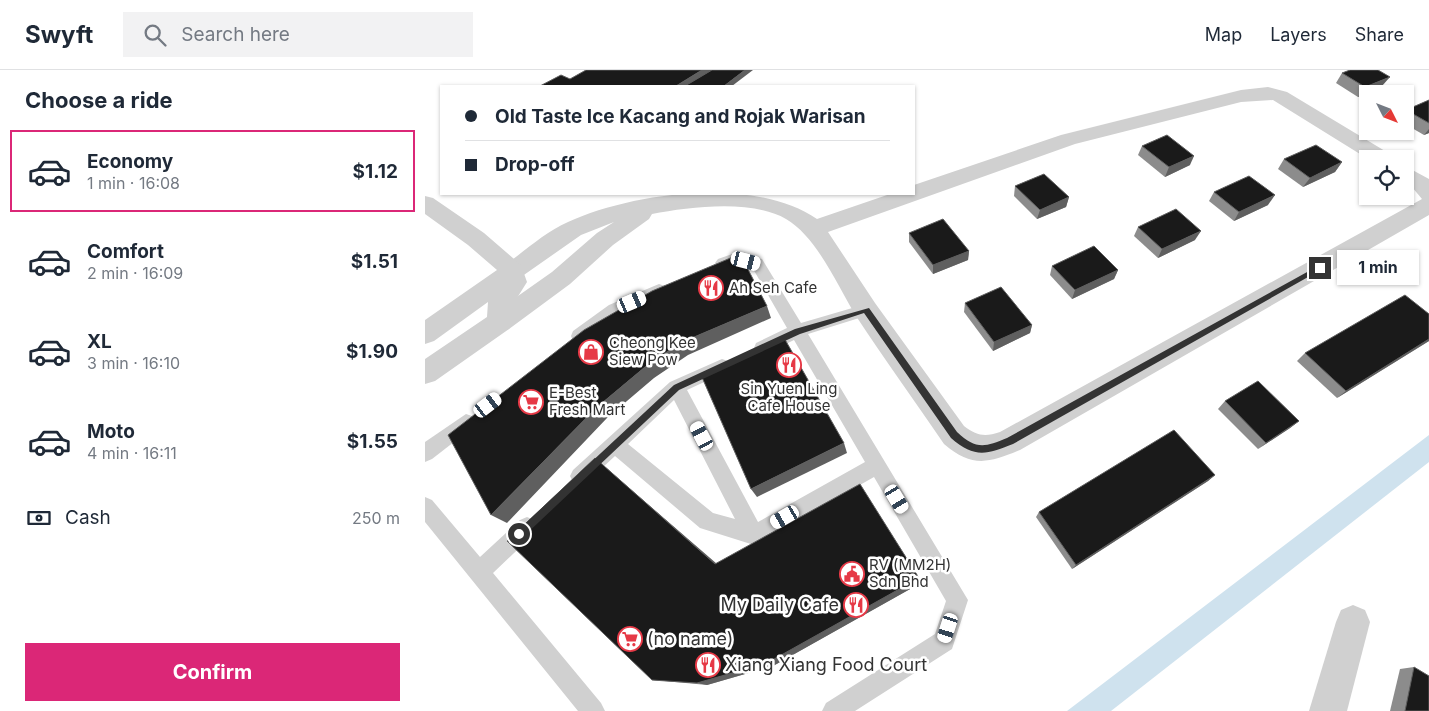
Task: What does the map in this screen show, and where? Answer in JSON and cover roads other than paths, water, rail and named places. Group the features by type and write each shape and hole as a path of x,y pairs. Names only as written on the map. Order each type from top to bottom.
{"street":[{"path":"915,192 1068,139 1241,96 1268,93 1291,101 1369,150"},
{"path":"1414,178 1420,182 1429,194"},
{"path":"813,228 907,195"},
{"path":"425,334 573,230 596,219 694,199 720,199 767,204 793,214 813,228 866,310 954,435 967,446 979,450 995,447 1018,436 1429,205"},
{"path":"425,203 475,239 513,271 515,282 499,305 500,322"},
{"path":"425,373 561,278 629,221 651,208"},
{"path":"1327,711 1353,622"}],"lane":[{"path":"709,269 735,258 757,263 957,600 944,641 834,711"},
{"path":"567,345 615,309 675,283"},
{"path":"564,492 676,387 797,331 866,310"},
{"path":"676,387 754,535"},
{"path":"425,453 480,411"},
{"path":"614,444 707,521 754,535 877,465"},
{"path":"425,507 593,711"},
{"path":"479,573 543,512"}],"water":[{"path":"1429,435 1429,462 1111,711 1067,711"}],"place":[{"name":"Ah Seh Cafe","path":"711,288"},
{"name":"Cheong Kee Siew Pow","path":"591,352"},
{"name":"Sin Yuen Ling Cafe House","path":"789,365"},
{"name":"E-Best Fresh Mart","path":"531,402"},
{"name":"RV (MM2H) Sdn Bhd","path":"852,574"},
{"name":"My Daily Cafe","path":"856,605"},
{"name":"(no name)","path":"630,639"},
{"name":"Xiang Xiang Food Court","path":"708,665"}]}
